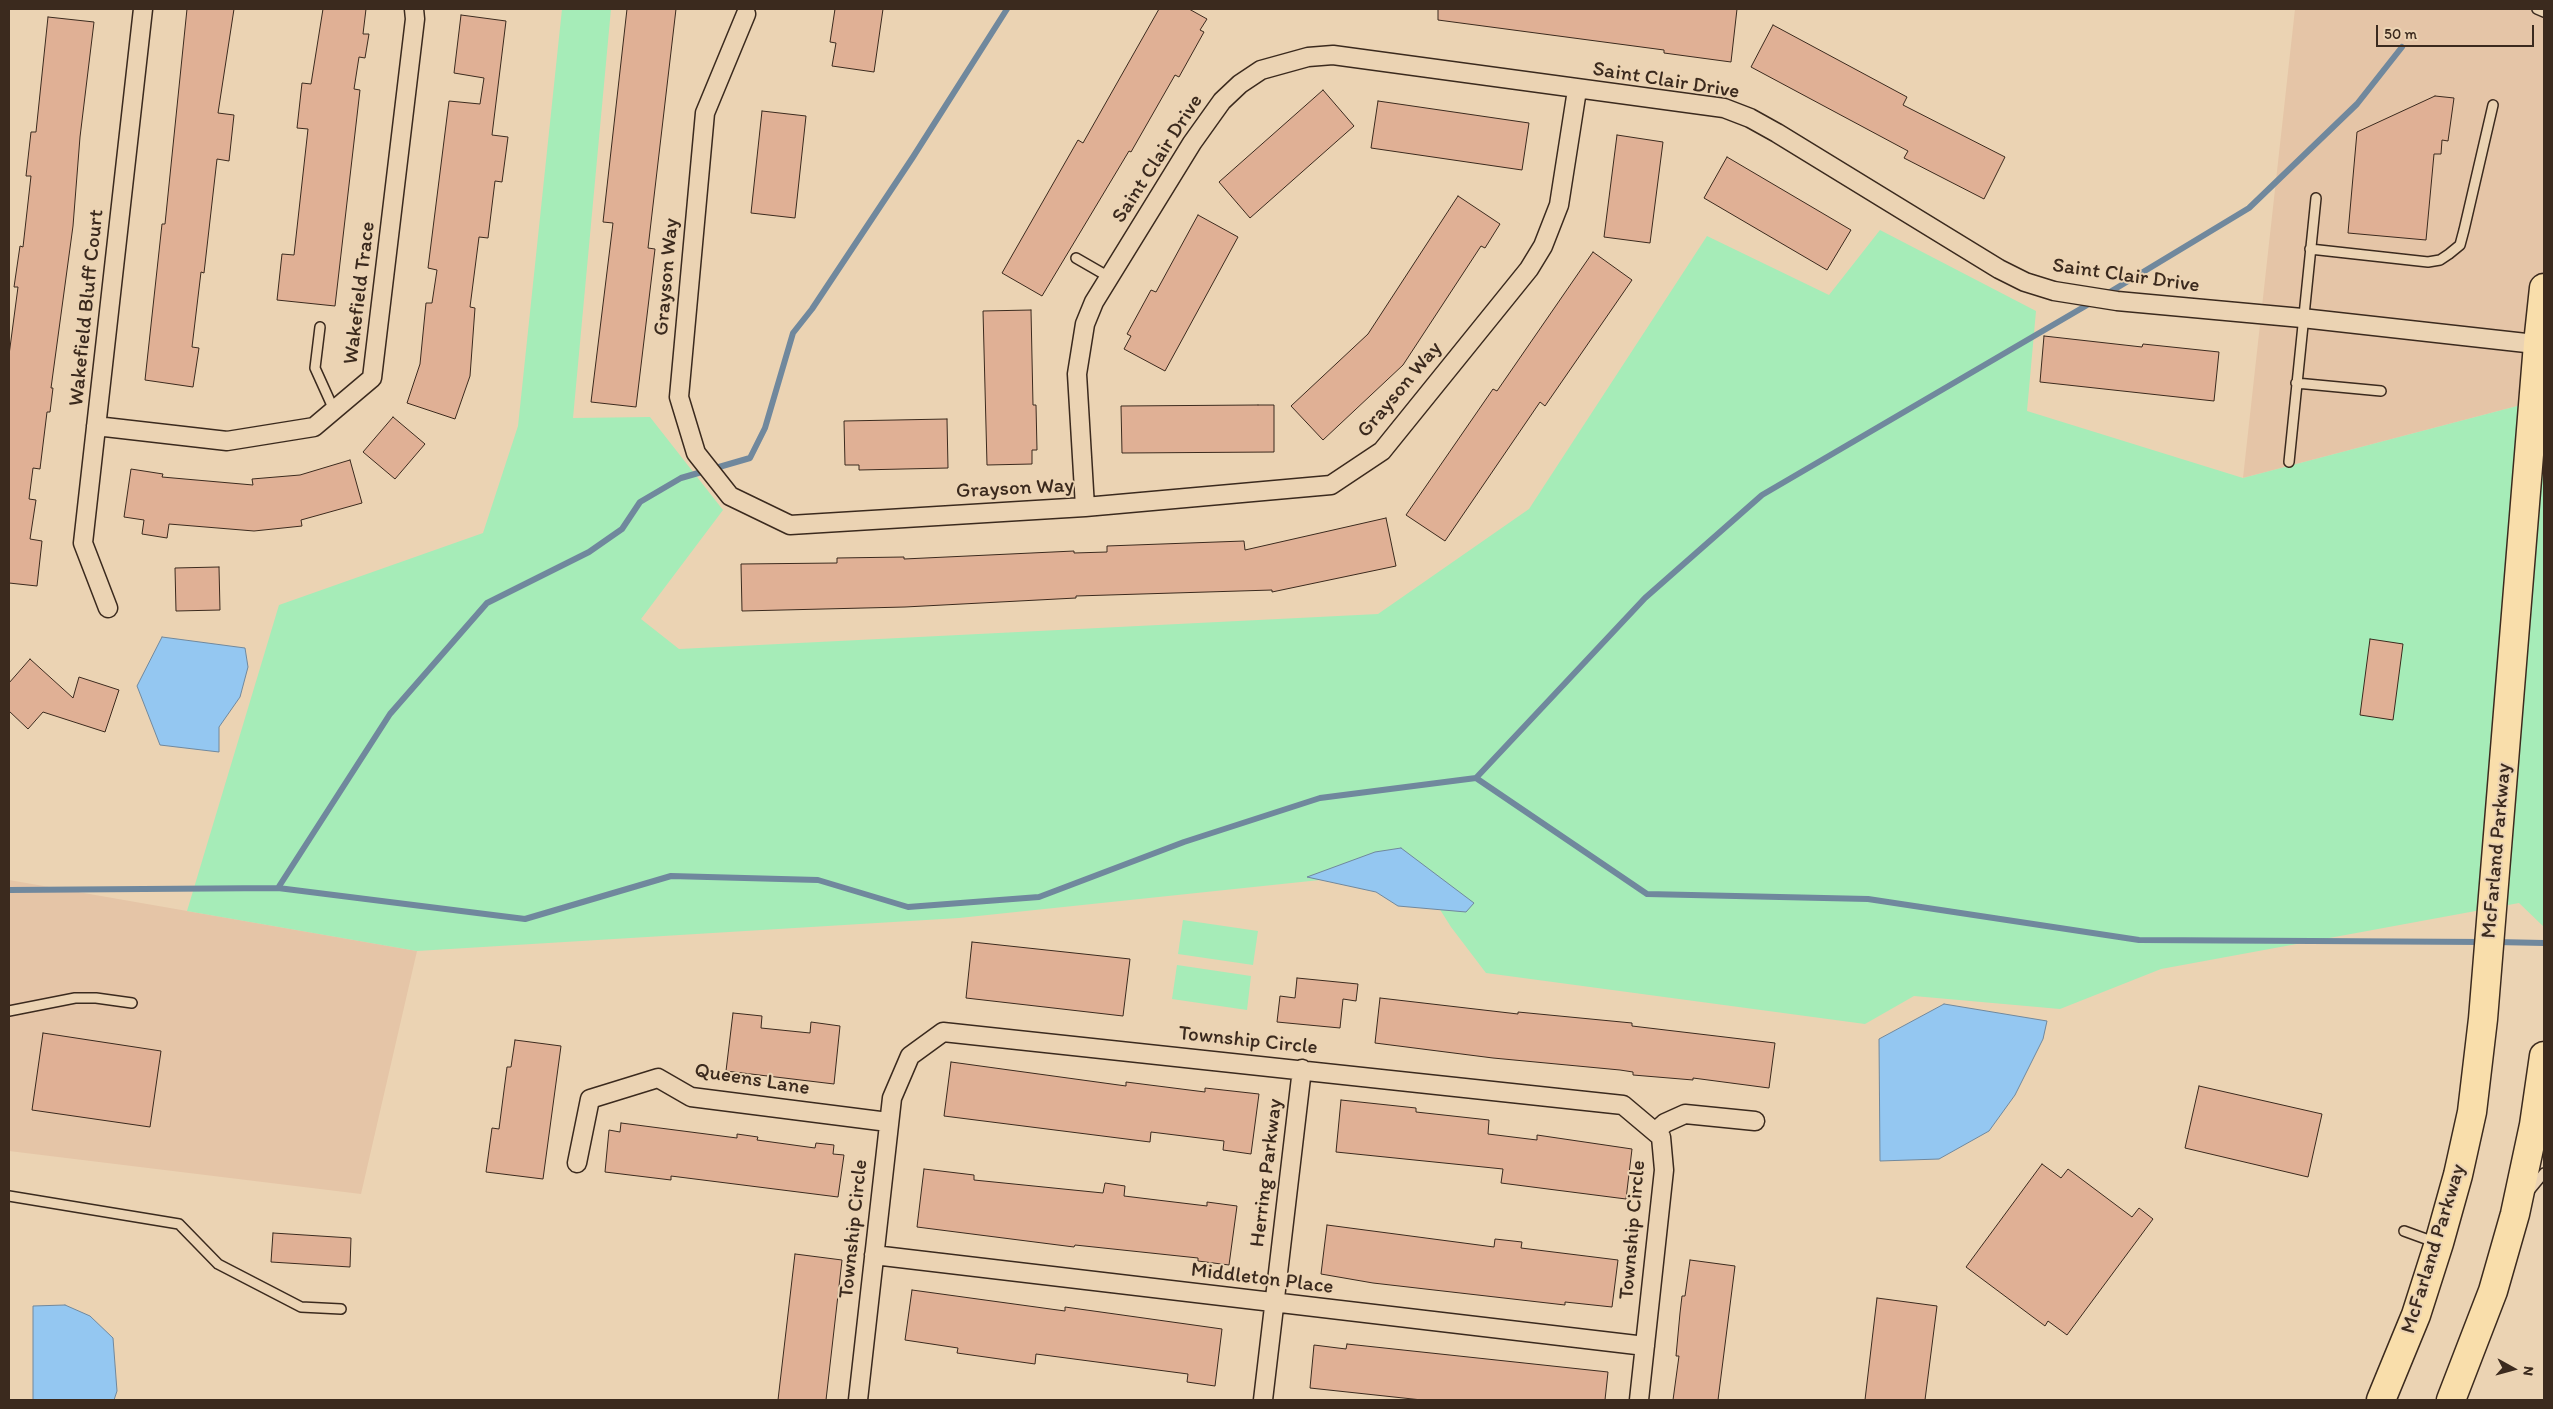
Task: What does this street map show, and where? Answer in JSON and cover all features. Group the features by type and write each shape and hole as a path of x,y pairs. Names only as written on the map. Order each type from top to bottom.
{"main road":[{"name":"McFarland Parkway","path":"2380,1400 2416,1315 2439,1243 2466,1143 2480,1048 2541,345 2544,288"},
{"path":"2451,1400 2493,1291 2517,1206 2534,1125 2544,1056"}],"street":[{"name":"Wakefield Bluff Court","path":"108,608 83,543 143,9"},
{"name":"Wakefield Trace","path":"96,426 227,441 314,427 372,378 415,19 414,9"},
{"name":"Grayson Way","path":"746,14 705,113 679,397 696,452 730,496 790,525 1085,507 1331,485 1382,451 1529,269 1543,246 1559,204 1577,90"},
{"name":"Saint Clair Drive","path":"1085,507 1078,399 1079,350 1084,324 1094,302 1206,121 1240,84 1261,70 1308,57 1334,55 1577,90 1724,108 1750,118 1999,269 2032,284 2054,291 2117,301 2302,318 2541,345"},
{"name":"Township Circle","path":"858,1400 892,1098 910,1056 943,1032 1302,1069 1623,1105 1661,1137 1664,1170 1639,1400"},
{"name":"Herring Parkway","path":"1263,1400 1302,1069"},
{"name":"Queens Lane","path":"577,1163 590,1099 658,1078 691,1097 888,1122"},
{"path":"1656,1132 1665,1124 1685,1114 1755,1121"},
{"name":"Middleton Place","path":"874,1255 1274,1304 1645,1346"}],"lane":[{"path":"2537,9 2544,12"},
{"path":"2310,249 2428,262 2440,260 2449,254 2460,245 2493,105"},
{"path":"2289,462 2302,318 2316,198"},
{"path":"1076,258 1109,277"},
{"path":"320,327 315,368 334,410"},
{"path":"2296,383 2381,392"},
{"path":"9,1011 75,998 96,998 132,1003"},
{"path":"2517,1206 2544,1173"},
{"path":"9,1196 179,1224 218,1264 301,1307 341,1309"},
{"path":"2404,1231 2439,1243"}],"shaded area":[{"path":"2295,9 2544,9 2544,399 2243,478"},
{"path":"9,880 417,951 361,1194 9,1151"}],"green space":[{"path":"562,9 611,9 573,418 650,417 723,510 641,619 679,649 1378,614 1529,509 1707,236 1829,295 1880,230 2036,311 2027,411 2243,478 2544,399 2544,927 2519,903 2161,969 2060,1009 1914,996 1865,1024 1486,973 1451,927 1415,870 959,918 417,951 187,911 279,605 483,533 518,426"},
{"path":"1183,920 1258,931 1253,965 1178,954"},
{"path":"1177,965 1251,976 1247,1010 1172,999"}],"water":[{"path":"162,637 245,648 248,667 240,697 219,727 219,752 160,745 137,686"},
{"path":"1401,848 1474,903 1466,912 1398,906 1376,892 1307,877 1375,852"},
{"path":"1944,1004 2047,1021 2043,1039 2015,1095 1989,1131 1939,1159 1880,1161 1879,1039"},
{"path":"65,1305 90,1316 113,1338 117,1391 114,1400 33,1400 33,1306"}],"building":[{"path":"187,9 234,9 218,113 234,115 229,161 217,159 204,273 201,272 192,347 199,348 193,387 145,380 162,224 165,224"},
{"path":"323,9 366,9 363,34 369,34 365,58 359,57 354,89 360,90 335,306 277,300 282,254 294,255 308,129 297,128 302,83 311,84"},
{"path":"627,9 676,9 648,248 655,249 636,407 591,402 613,223 603,222"},
{"path":"835,9 883,9 874,72 832,66 836,43 830,42"},
{"path":"1159,9 1189,9 1207,19 1200,30 1204,32 1179,77 1175,75 1131,152 1129,151 1042,296 1002,273 1078,140 1083,143"},
{"path":"1438,9 1737,9 1731,62 1664,53 1664,50 1438,20"},
{"path":"461,15 506,21 492,135 508,137 502,182 495,181 488,238 479,237 470,307 475,308 470,376 455,419 407,403 420,364 426,303 432,303 437,270 428,268 449,101 480,104 484,78 454,73"},
{"path":"48,17 94,22 80,137 73,226 51,388 53,388 50,412 47,412 40,469 33,468 29,499 36,500 30,539 42,541 37,586 9,583 9,355 18,287 14,287 20,246 23,247 31,176 26,176 31,132 36,132"},
{"path":"1773,25 1907,97 1903,105 2005,157 1984,199 1904,158 1908,151 1751,67"},
{"path":"1323,90 1354,126 1250,218 1219,182"},
{"path":"2435,96 2454,98 2448,141 2442,140 2441,154 2434,154 2426,240 2348,233 2357,132"},
{"path":"1378,101 1529,123 1522,170 1371,148"},
{"path":"762,111 806,116 795,218 751,213"},
{"path":"1617,135 1663,142 1650,243 1604,237"},
{"path":"1727,157 1851,230 1827,270 1704,198"},
{"path":"1458,196 1500,224 1485,248 1481,246 1403,365 1323,440 1291,406 1368,334"},
{"path":"1198,215 1238,237 1165,371 1124,349 1131,336 1127,334 1151,290 1156,292"},
{"path":"1593,252 1632,280 1545,406 1540,402 1445,541 1406,515 1493,389 1497,391"},
{"path":"1031,310 1033,405 1036,405 1037,450 1032,450 1032,464 987,465 983,311"},
{"path":"2044,336 2142,347 2143,344 2219,352 2214,401 2040,382"},
{"path":"1274,405 1274,452 1122,453 1121,406"},
{"path":"393,417 425,444 395,479 363,452"},
{"path":"947,419 948,468 859,470 859,465 845,465 844,421"},
{"path":"350,460 362,503 301,520 302,526 254,531 169,524 167,538 142,534 144,520 124,517 131,469 163,474 162,477 253,485 252,479 300,475"},
{"path":"1386,518 1396,566 1272,592 1272,590 1076,596 1076,598 905,607 742,611 741,564 837,563 837,558 904,557 904,559 1074,551 1074,553 1107,552 1107,546 1244,541 1245,550"},
{"path":"219,567 220,610 176,611 175,568"},
{"path":"2370,639 2403,644 2393,720 2360,715"},
{"path":"30,659 73,698 79,677 119,690 105,732 43,712 28,729 9,711 9,683"},
{"path":"972,942 1130,959 1123,1016 966,998"},
{"path":"1297,978 1358,984 1356,1001 1343,999 1340,1028 1277,1022 1280,996 1295,998"},
{"path":"1380,998 1518,1014 1518,1012 1632,1023 1632,1026 1775,1043 1769,1088 1693,1078 1693,1080 1633,1075 1633,1072 1620,1070 1493,1058 1375,1043"},
{"path":"733,1013 762,1016 761,1028 810,1033 811,1022 840,1026 834,1084 726,1071"},
{"path":"43,1033 161,1051 150,1127 32,1110"},
{"path":"515,1040 561,1046 543,1179 486,1172 492,1128 499,1129 507,1067 511,1067"},
{"path":"951,1062 1126,1086 1126,1082 1205,1092 1205,1088 1259,1094 1251,1154 1223,1150 1224,1141 1151,1132 1150,1142 944,1116"},
{"path":"2199,1086 2322,1114 2308,1177 2185,1148"},
{"path":"1341,1100 1416,1108 1416,1112 1489,1120 1488,1134 1537,1140 1537,1135 1632,1149 1626,1199 1501,1183 1503,1169 1336,1152"},
{"path":"621,1123 737,1138 737,1134 758,1137 757,1140 815,1148 816,1143 834,1145 833,1154 844,1155 838,1197 671,1176 671,1180 605,1172 609,1130 620,1132"},
{"path":"2042,1164 2061,1178 2068,1169 2132,1217 2139,1208 2153,1219 2067,1335 2048,1321 2045,1326 1966,1267"},
{"path":"924,1169 974,1175 974,1180 1103,1193 1105,1183 1125,1186 1124,1196 1207,1206 1207,1202 1237,1206 1229,1265 1198,1261 1198,1258 1075,1245 1074,1247 917,1227"},
{"path":"1327,1225 1494,1247 1495,1239 1522,1242 1521,1248 1618,1260 1612,1307 1565,1302 1565,1305 1373,1283 1321,1274"},
{"path":"273,1233 351,1238 350,1267 271,1262"},
{"path":"795,1254 842,1260 826,1400 778,1400"},
{"path":"1690,1260 1735,1266 1718,1400 1673,1400 1679,1356 1676,1356 1682,1296 1685,1296"},
{"path":"912,1290 1065,1311 1065,1307 1222,1329 1215,1386 1187,1382 1188,1374 1036,1354 1035,1364 957,1353 958,1348 905,1340"},
{"path":"1877,1298 1937,1306 1925,1400 1865,1400"},
{"path":"1347,1344 1608,1372 1605,1400 1422,1400 1310,1388 1314,1345 1346,1349"}],"waterway":[{"path":"278,888 390,714 487,603 589,552 622,529 640,502 681,478 750,458 765,428 793,333 812,309 913,157 1007,9"},
{"path":"2105,295 2249,208 2357,104 2402,47"},
{"path":"9,890 278,888 525,919 671,876 818,880 908,907 1039,897 1184,842 1320,798 1476,778 1645,598 1762,495 2094,301"},
{"path":"1476,778 1647,894 1868,899 2139,940 2484,942"},
{"path":"2496,942 2544,943"}]}
